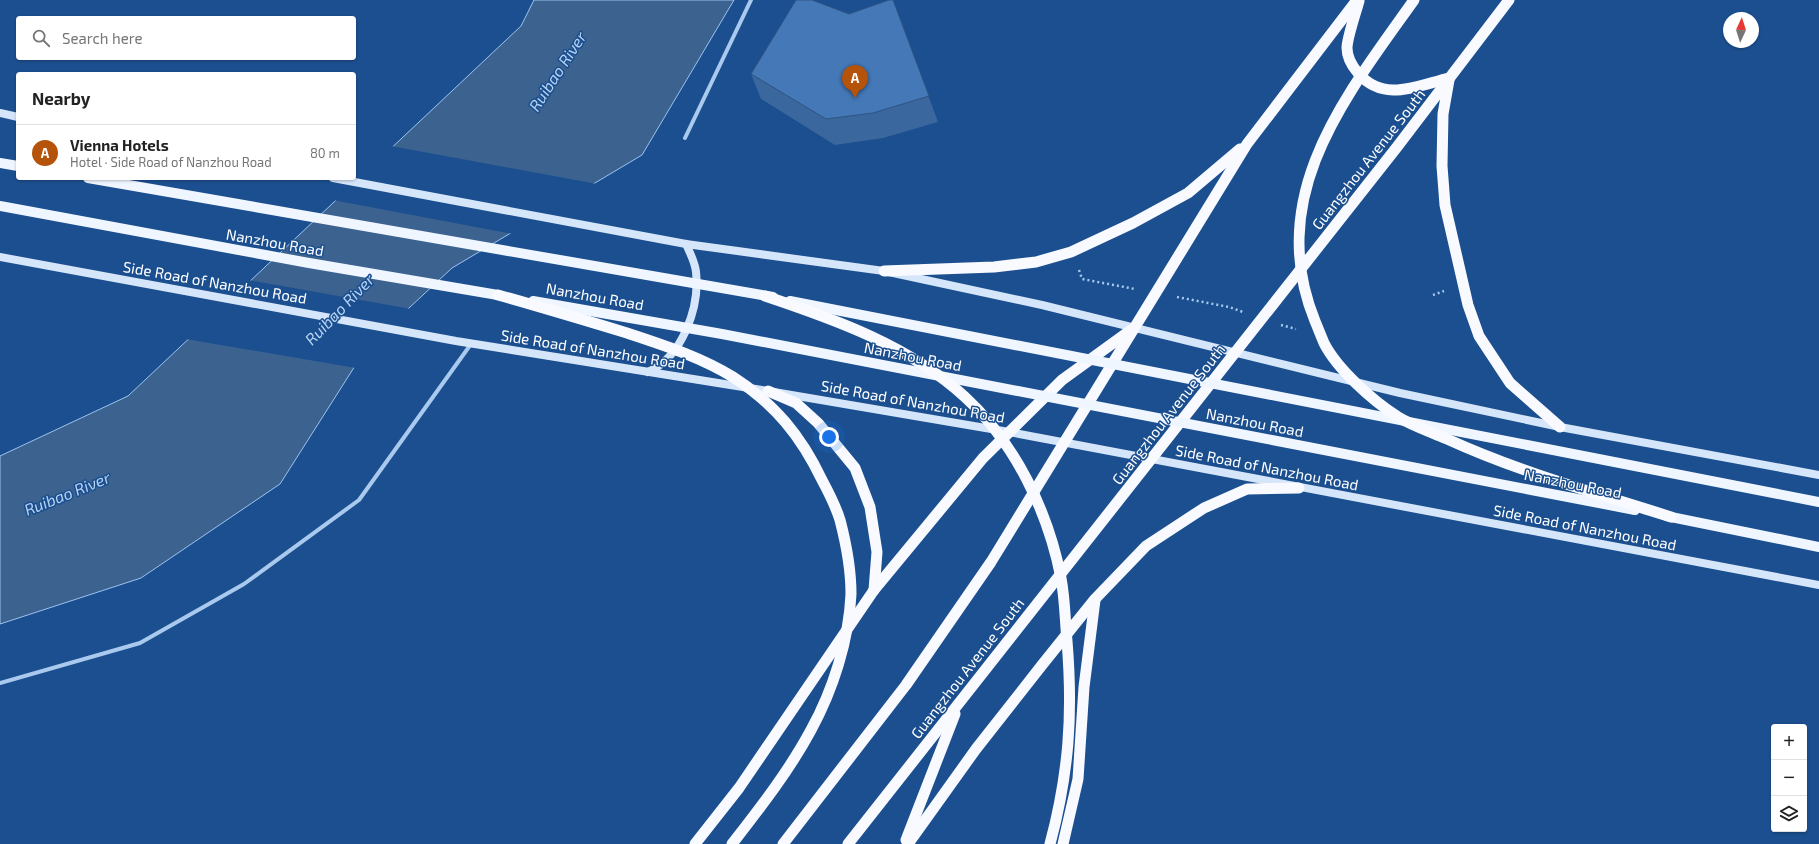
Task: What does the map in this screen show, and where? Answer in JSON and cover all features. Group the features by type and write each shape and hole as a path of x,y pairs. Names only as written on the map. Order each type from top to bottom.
{"highway":[{"path":"1358,0 1347,48 1352,66 1366,82 1382,90 1399,91 1449,78 1443,114 1442,166 1445,204 1468,305 1479,336 1510,383 1560,427"},
{"path":"783,844 906,685 991,562 1247,144 1358,0"},
{"path":"1414,0 1358,79 1334,118 1317,156 1304,193 1298,230 1300,267 1310,309 1325,344 1349,376 1370,396 1398,417 1489,457 1540,476 1671,517"},
{"name":"Guangzhou Avenue South","path":"848,844 1236,352 1509,0"},
{"path":"884,271 994,267 1036,262 1071,252 1133,223 1188,193 1247,144"},
{"path":"498,295 654,342 694,357 732,377 763,400 790,426 811,457 840,518 847,554 851,594 844,645 830,691 811,731 784,774 732,844"},
{"path":"765,296 805,309 878,340 940,377 965,397 990,424 1028,481 1041,510 1053,545 1061,579 1071,690 1066,769 1050,844"},
{"path":"695,844 739,788 874,590 983,458 1062,380 1135,327"},
{"path":"768,391 796,403 818,423 855,468 870,507 875,537 877,552 874,590"},
{"path":"908,844 976,750 1095,599 1146,546 1204,508 1247,489 1299,488"},
{"path":"1063,844 1078,779 1084,687 1095,599"},
{"path":"904,844 960,702"}],"main road":[{"path":"0,113 16,117"},
{"path":"0,163 16,166"},
{"name":"Nanzhou Road","path":"99,180 765,296 1819,502"},
{"path":"344,180 686,244 884,271 1042,304 1400,393 1560,427 1819,475"},
{"name":"Nanzhou Road","path":"0,206 309,263 700,330 1671,517 1819,547"},
{"path":"648,372 660,367 678,347 692,312 696,294 696,273 694,259 686,244"},
{"name":"Side Road of Nanzhou Road","path":"0,257 456,341 768,391 1009,432 1150,460 1819,585"}],"street":[{"path":"685,138 751,0"},
{"path":"0,683 140,643 244,584 359,500 471,343"}],"path":[{"path":"1082,279 1229,307 1303,332"}],"water":[{"name":"Ruibao River","path":"534,0 734,0 642,155 452,268 367,347 280,484 141,578 0,624 0,456 128,396 521,26"}],"pier":[{"path":"391,146 597,184 513,234 333,200"},
{"path":"248,280 411,309 369,348 356,368 186,339"}],"building":[{"path":"796,0 812,0 849,14 889,0 893,0 929,96 873,113 826,119 751,74"}],"place":[{"name":"Vienna Hotels","path":"855,98"}]}
